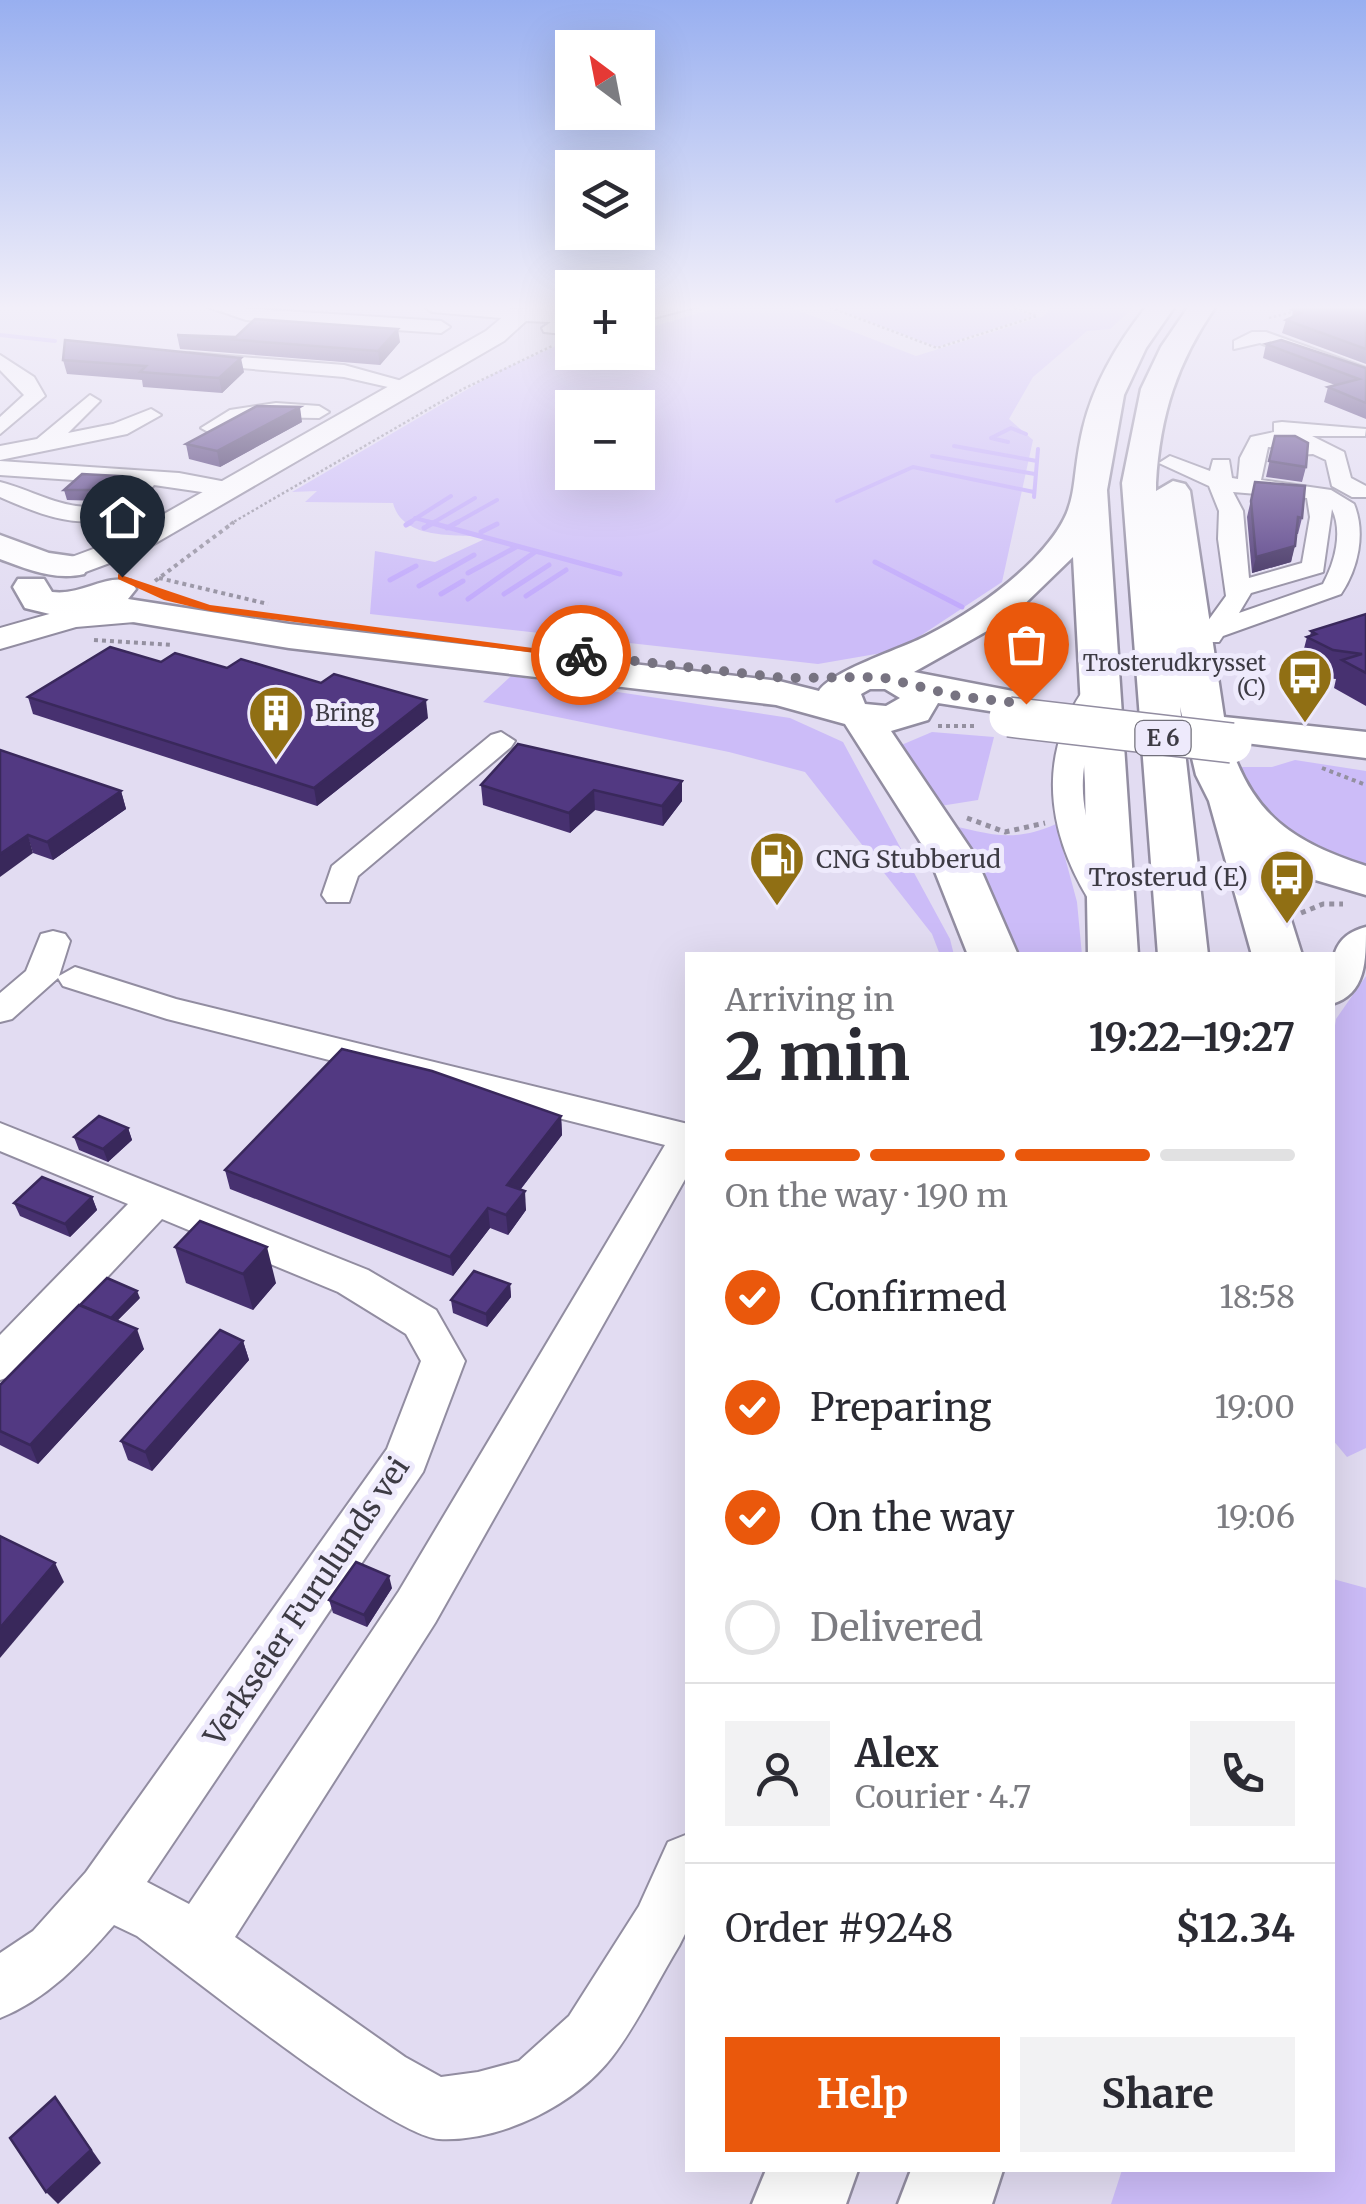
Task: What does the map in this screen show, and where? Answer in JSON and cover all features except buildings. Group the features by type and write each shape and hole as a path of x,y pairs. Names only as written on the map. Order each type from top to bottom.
{"highway":[{"name":"E 6","path":"1105,409 1095,453 1092,505 1113,933"},
{"name":"E 6","path":"1149,409 1142,435 1140,520 1183,952"},
{"name":"E 6","path":"1164,409 1169,422 1170,464 1206,641 1214,764 1285,939"},
{"path":"886,696 1008,604 1053,563 1092,505"},
{"path":"0,546 43,563 100,566 140,585 289,636 779,694 886,696 1003,716 1366,745"},
{"path":"0,566 53,604 79,604 140,585"},
{"path":"32,592 40,577 75,566"},
{"path":"886,696 993,952"},
{"path":"1230,736 1366,760"},
{"name":"E 6","path":"1231,800 1294,852 1318,866 1362,910"},
{"path":"1335,980 1362,910"},
{"path":"798,2204 811,2172"},
{"path":"945,2204 955,2172"}],"main road":[{"path":"75,566 131,544 370,409"},
{"path":"0,634 74,616 140,585 150,550 393,409"},
{"path":"0,634 32,592"},
{"path":"0,634 79,604"}],"street":[{"path":"0,428 21,409"},
{"path":"44,444 82,409"},
{"path":"212,428 242,410 319,412"},
{"path":"0,454 119,429 151,416"},
{"path":"1312,569 1322,517 1340,480 1336,457 1282,428 1357,432"},
{"path":"1206,641 1318,596 1332,589 1339,578 1349,536 1346,509 1304,445 1280,438 1257,445 1248,486"},
{"path":"1170,464 1221,472 1248,486 1336,494"},
{"path":"0,468 148,478 229,490"},
{"path":"1206,641 1236,604 1239,589 1230,539 1231,511 1221,472"},
{"path":"0,489 45,509 107,512 124,505 148,478"},
{"path":"1239,589 1312,569 1339,578"},
{"path":"1272,612 1303,633"},
{"path":"338,895 343,873 501,741"},
{"path":"0,1011 42,976 53,940"},
{"path":"75,978 167,1008 685,1137"},
{"name":"Verkseier Furulunds vei","path":"0,1136 353,1281 398,1304 421,1322 443,1360 407,1458 106,1892 53,1951 0,1989"},
{"path":"197,1942 417,1607 685,1143"},
{"path":"0,1363 154,1202"},
{"path":"106,1892 156,1916 197,1942 384,2079 437,2108 478,2104 536,2086 590,2037 659,1926 685,1869"}],"path":[{"path":"140,585 183,552 426,409"},
{"path":"140,585 278,606"},
{"path":"886,696 956,724 1003,716"},
{"path":"1322,768 1366,785"},
{"path":"960,813 985,829 1007,833 1029,831 1052,816"},
{"path":"1285,939 1306,909 1323,904 1362,910"}],"shaded area":[{"path":"434,409 555,409 555,490 655,490 655,409 1015,409 1009,419 1033,440 1002,582 899,650 818,664 370,614 375,551 435,562 489,537 419,530 399,515 393,503 305,502 317,491 292,492"},
{"path":"511,676 790,718 843,742 950,939 953,952 939,952 932,934 805,772 729,752 483,702"},
{"path":"932,732 994,737 978,800 934,807 899,746"},
{"path":"1295,760 1366,771 1366,869 1291,833 1266,807 1240,767 1272,767"},
{"path":"939,823 1011,835 1056,824 1077,902 1082,952 999,952"},
{"path":"1366,976 1366,1448 1347,1457 1335,1443 1336,1019"},
{"path":"1335,1580 1366,1588 1366,2204 1111,2204 1121,2172 1335,2172"}],"waterway":[{"path":"1008,442 991,438 1011,428 1026,434"},
{"path":"954,446 1037,461"},
{"path":"1037,461 1038,449"},
{"path":"932,456 1035,474"},
{"path":"1034,497 1037,461"},
{"path":"837,501 913,467 1034,492"},
{"path":"416,518 451,496"},
{"path":"433,523 475,498"},
{"path":"454,524 497,500"},
{"path":"407,524 416,518"},
{"path":"416,518 433,523"},
{"path":"406,525 411,522"},
{"path":"428,522 432,523"},
{"path":"448,527 458,522"},
{"path":"424,528 433,523"},
{"path":"433,523 448,527"},
{"path":"481,532 497,524"},
{"path":"448,527 620,574"},
{"path":"468,573 516,547"},
{"path":"468,599 535,552"},
{"path":"419,586 474,555"},
{"path":"875,562 962,607"},
{"path":"504,594 549,565"},
{"path":"390,580 416,566"},
{"path":"526,596 566,570"},
{"path":"441,594 463,581"}],"way so far":[{"path":"581,655 784,678 852,681 881,677 957,696 1026,704"}],"place":[{"name":"Trosterudkrysset (C)","path":"1305,725"},
{"name":"Bring","path":"276,762"},
{"name":"CNG Stubberud","path":"777,908"},
{"name":"Trosterud (E)","path":"1287,926"}],"route":[{"path":"122,577 168,598 210,608 358,630 581,655"}]}
